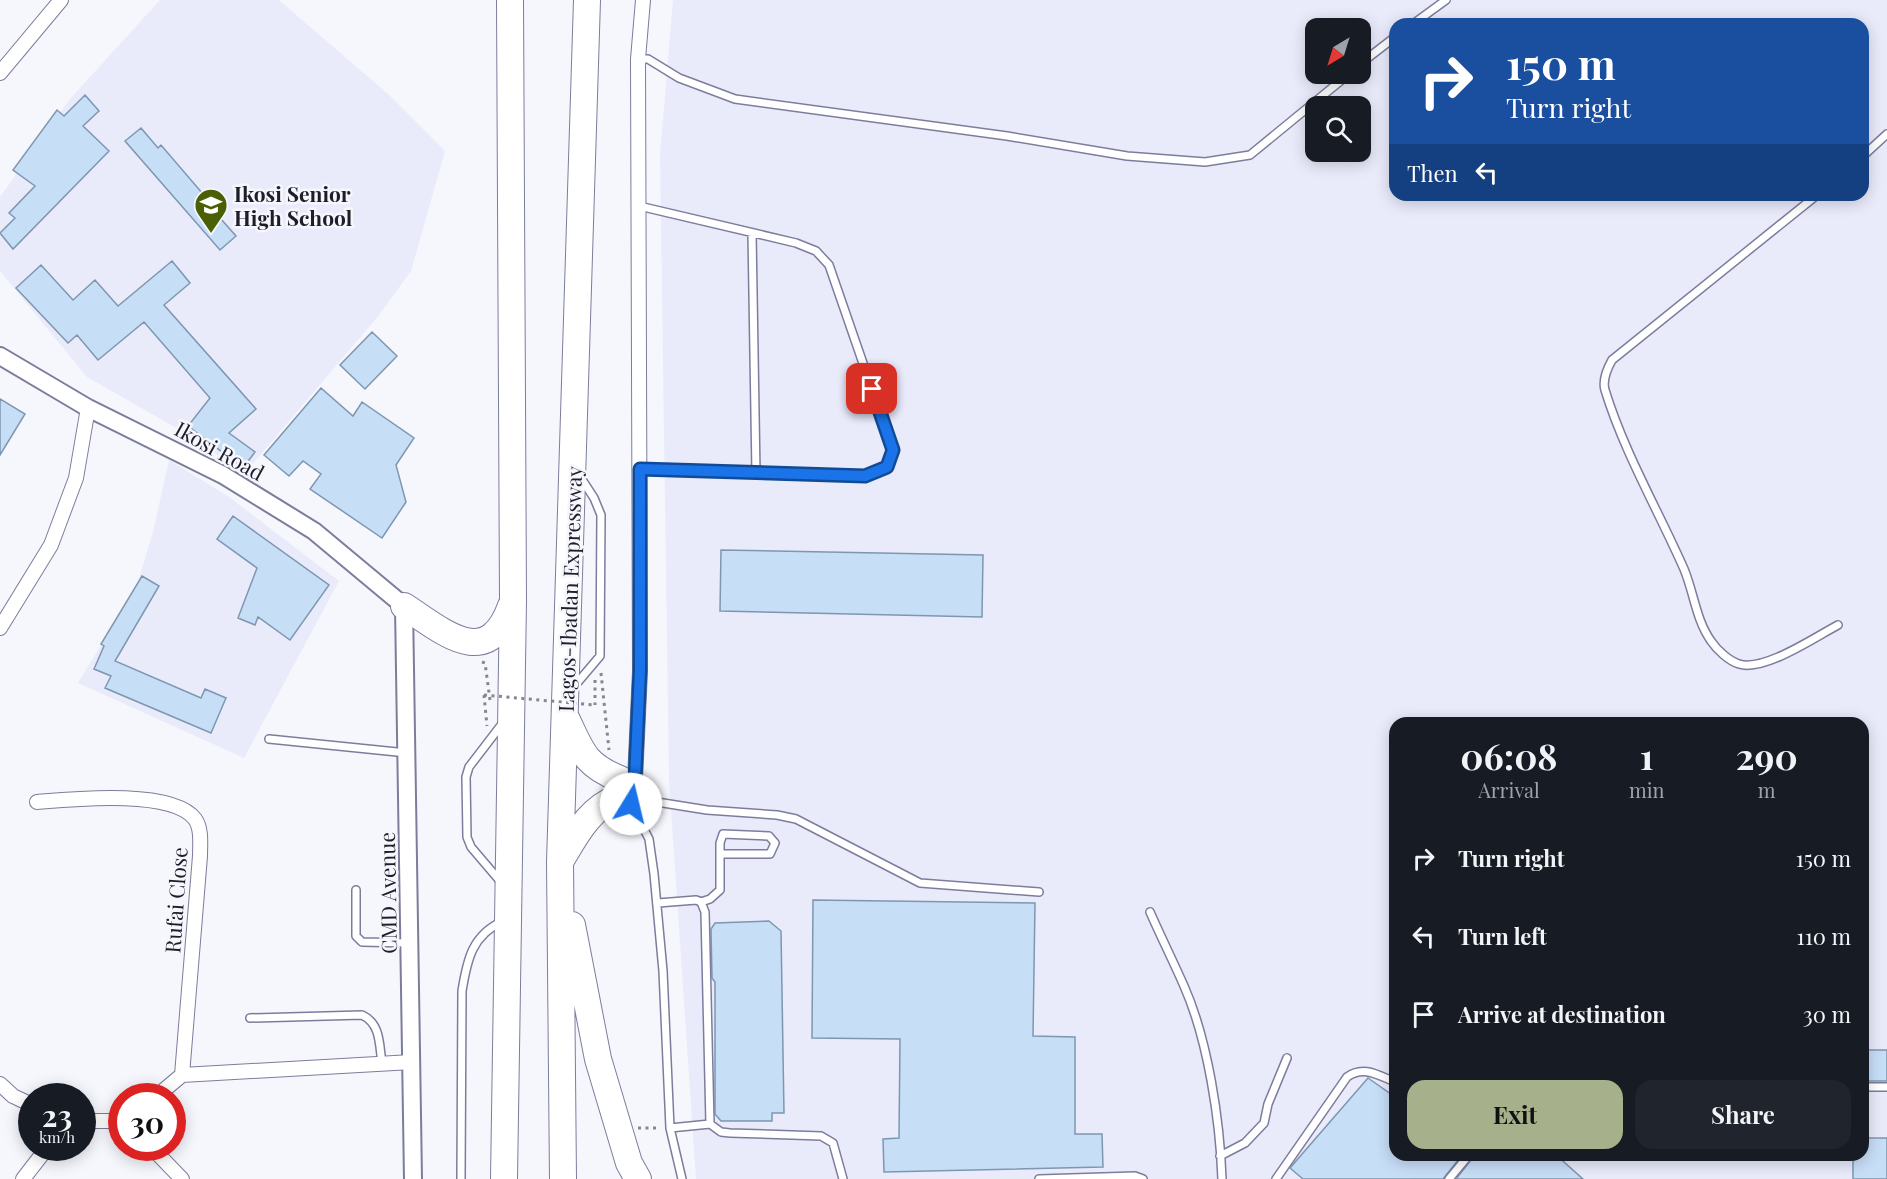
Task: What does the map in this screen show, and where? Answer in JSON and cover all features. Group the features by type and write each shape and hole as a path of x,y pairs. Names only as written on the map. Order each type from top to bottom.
{"highway":[{"path":"504,1179 513,600 510,0"},
{"name":"Lagos-Ibadan Expressway","path":"563,1179 560,862 587,0"},
{"path":"404,606 450,634 470,643 483,643 494,637 504,625 513,600"},
{"path":"566,706 580,748 593,765 628,792 603,804 592,815 578,831 560,862 598,1059 629,1163 638,1179"}],"street":[{"path":"0,73 61,0"},
{"path":"628,792 637,760 640,670 638,59 643,0"},
{"name":"Ikosi Road","path":"0,356 88,408 223,475 314,531 404,606"},
{"path":"0,628 51,545 76,478 88,408"},
{"name":"CMD Avenue","path":"404,606 413,1179"},
{"name":"Rufai Close","path":"37,802 148,799 185,810 196,821 201,836 200,856 182,1075"},
{"path":"172,1083 182,1075 412,1062"},
{"path":"0,1084 18,1098"},
{"path":"23,1179 37,1161"},
{"path":"165,1161 182,1179"}],"lane":[{"path":"1421,18 1446,0"},
{"path":"1371,56 1389,42"},
{"path":"638,59 648,59 679,78 735,99 1007,136 1127,156 1205,162 1250,155 1337,84"},
{"path":"1869,150 1887,134"},
{"path":"1810,201 1612,360 1605,373 1604,388 1630,456 1690,584 1700,621 1712,643 1726,657 1738,664 1749,666 1766,663 1838,625"},
{"path":"639,206 816,251 829,265 893,450 887,467 865,476 640,469"},
{"path":"752,233 756,472"},
{"path":"566,706 597,659 601,515 594,498 573,466"},
{"path":"508,891 471,847 467,837 466,777 469,767 511,712"},
{"path":"269,739 407,753"},
{"path":"628,792 707,810 777,814 796,819 920,883 1038,892"},
{"path":"628,792 649,839 658,903 670,1128 682,1179"},
{"path":"658,903 691,899 700,902 710,899 720,890 721,838 723,834 770,836 775,843 770,854 721,854"},
{"path":"356,890 356,936 362,942 410,944"},
{"path":"700,902 705,912 710,1124"},
{"path":"1150,912 1194,1014 1210,1078 1222,1179"},
{"path":"461,1179 462,991 465,972 480,935 490,927 508,919"},
{"path":"250,1018 362,1015 372,1020 377,1028 382,1063"},
{"path":"1220,1156 1245,1143 1264,1123 1268,1104 1287,1058"},
{"path":"1276,1179 1347,1077 1353,1073 1366,1071 1389,1080"},
{"path":"1869,1087 1887,1087"},
{"path":"670,1128 710,1124 721,1131 730,1133 821,1136 833,1143 843,1179"},
{"path":"1449,1179 1464,1161"},
{"path":"1039,1179 1135,1176 1143,1179"}],"path":[{"path":"488,742 484,695 595,705 597,659"},
{"path":"597,659 610,758 637,760"},
{"path":"478,662 485,663 494,735"},
{"path":"641,1128 670,1128"}],"shaded area":[{"name":"Ikosi Senior High School","path":"160,0 279,0 389,95 445,151 411,271 379,315 245,473 180,430 87,377 0,271 0,197 69,100"},
{"path":"673,0 1887,0 1887,1179 696,1179 669,780 660,154"},
{"path":"169,460 229,497 339,581 244,758 78,683 136,588 153,532"}],"building":[{"path":"85,95 99,111 83,126 109,151 13,249 0,233 15,218 9,213 35,186 13,170 57,110 64,116"},
{"path":"141,128 158,148 161,145 236,236 220,250 125,141"},
{"path":"172,261 190,283 164,305 256,409 229,433 255,452 243,468 188,426 210,398 144,322 98,360 77,335 68,343 16,288 41,265 73,300 95,280 118,306"},
{"path":"372,332 397,356 365,389 340,365"},
{"path":"321,388 353,416 362,402 414,438 396,465 406,502 382,538 310,489 321,474 303,461 289,476 264,455"},
{"path":"0,399 25,414 0,455"},
{"path":"233,516 329,585 290,640 258,617 255,625 238,618 257,568 217,539"},
{"path":"721,550 983,555 982,617 720,611"},
{"path":"142,576 159,586 115,661 201,698 205,689 226,698 211,733 105,688 111,676 94,669 104,646 101,644"},
{"path":"813,900 1035,903 1033,1036 1075,1037 1075,1134 1102,1134 1103,1167 884,1172 883,1139 899,1138 900,1039 812,1038"},
{"path":"769,921 781,931 784,1113 772,1113 772,1121 721,1121 715,1114 715,982 712,978 711,929 715,923"},
{"path":"1869,1050 1887,1050 1887,1081 1869,1081"},
{"path":"1368,1078 1389,1093 1389,1161 1457,1161 1443,1179 1303,1179 1290,1168"},
{"path":"1869,1138 1887,1138 1887,1179 1853,1179 1853,1161 1869,1161"},
{"path":"1470,1161 1563,1161 1583,1179 1456,1179"}],"place":[{"name":"Ikosi Senior High School","path":"211,234"}],"route":[{"path":"631,804 638,799 640,791 635,780 640,670 640,469 865,476 887,467 893,450 872,389"}]}
